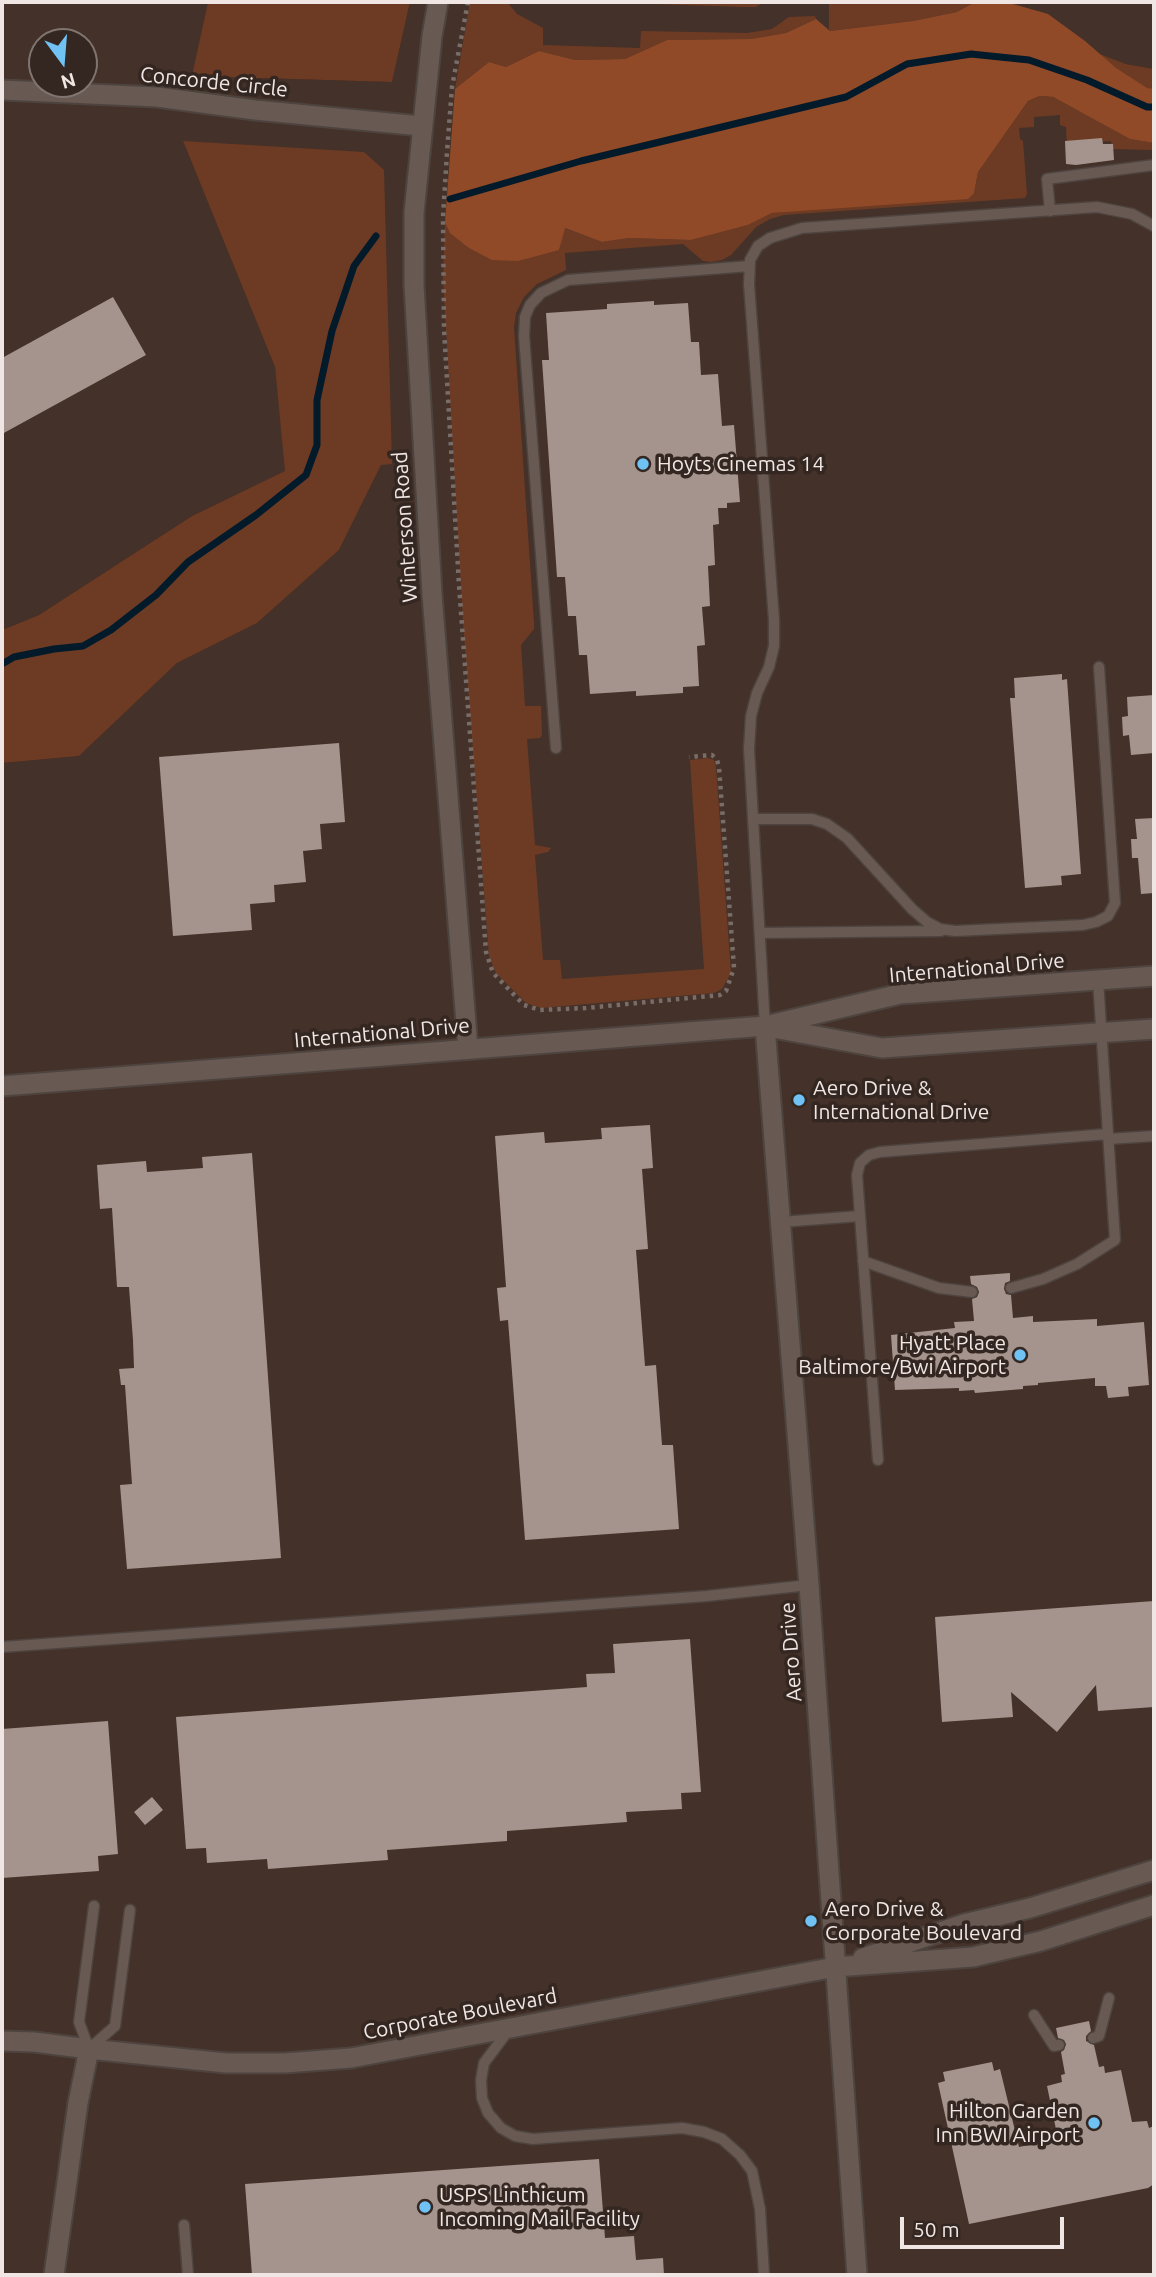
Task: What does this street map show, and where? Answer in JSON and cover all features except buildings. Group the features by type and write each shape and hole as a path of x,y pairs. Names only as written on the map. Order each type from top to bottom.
{"street":[{"name":"Winterson Road","path":"438,2 432,36 414,213 414,299 432,594 468,1049"},
{"name":"Concorde Circle","path":"2,90 156,97 255,110 422,126"},
{"name":"International Drive","path":"2,1086 765,1026 900,994 1154,976"},
{"name":"International Drive","path":"765,1026 882,1048 1154,1029"},
{"name":"Aero Drive","path":"765,1026 809,1585 857,2275"},
{"name":"Corporate Boulevard","path":"835,1967 964,1924 1030,1908 1154,1870"},
{"name":"Corporate Boulevard","path":"2,2041 34,2042 226,2063 285,2063 351,2058 835,1967 972,1957 1041,1941 1154,1905"},
{"path":"54,2275 78,2103 89,2049"}],"lane":[{"path":"1050,211 1047,179 1154,165"},
{"path":"765,1026 749,749 751,716 774,646 750,260 758,246 770,237 802,228 1097,207 1132,214 1154,226"},
{"path":"556,748 524,336 525,317 530,305 541,293 568,280 750,266"},
{"path":"760,933 955,931 1083,925 1108,916 1115,903 1099,667"},
{"path":"753,819 813,819 827,824 847,838 927,922 940,929 955,931"},
{"path":"1011,1288 1043,1279 1077,1264 1115,1240 1098,980"},
{"path":"878,1460 857,1175 860,1163 869,1155 880,1152 1108,1136 1154,1136"},
{"path":"780,1222 860,1216"},
{"path":"863,1261 939,1288 972,1292"},
{"path":"2,1647 707,1596 809,1585"},
{"path":"94,1906 79,2022 89,2049 115,2026 130,1910"},
{"path":"1093,2038 1099,2036 1110,1998"},
{"path":"1034,2015 1054,2046 1059,2045"},
{"path":"510,2028 484,2063 481,2080 482,2098 488,2113 501,2128 516,2136 533,2139 682,2128 722,2139 740,2155 752,2171 758,2191 764,2275"},
{"path":"184,2225 188,2275"}],"shaded area":[{"path":"2,2 208,2 193,76 392,82 410,2 1154,2 1154,69 1126,64 1071,43 953,84 1154,127 1154,2275 2,2275 2,763 79,756 177,663 257,623 339,550 381,465 183,141 275,367 286,471 192,516 39,615 2,630"},
{"path":"208,2 410,2 392,82 192,76"},
{"path":"470,2 507,2 517,14 543,28 543,45 640,48 641,31 747,33 772,29 789,17 815,16 816,19 786,33 751,39 667,40 625,59 575,60 539,51 506,67 489,62 455,89"},
{"path":"598,2 764,2 756,7 743,7"},
{"path":"829,2 975,2 957,12 913,21 829,31"},
{"path":"975,2 1006,2 1048,14 1116,68 1147,88 1154,89 1154,143 1130,139 1053,97 1040,96 1028,101 978,172 974,193 968,199 772,213 748,225 691,240 629,238 602,242 565,228 559,250 518,261 492,260 469,248 450,233 445,222 455,89 489,62 506,67 539,51 575,60 625,59 667,40 751,39 786,33 816,19 830,31 913,21 957,12"},
{"path":"1071,43 1126,64 1154,69 1154,127 1037,88 467,246 543,253 559,250 564,228 602,242 629,238 691,240 748,225 772,213 974,193 978,172 1028,101 1040,96 1053,97 1130,139 1154,143 1154,150 1112,149 1111,141 1074,143 1067,147 1066,127 1060,125 1060,115 1034,117 1034,127 1019,128 1020,139 1023,141 1027,194 1025,198 784,215 756,227 731,255 711,262 703,261 683,244 565,253 566,270 537,284 524,297 516,313 514,327 534,629 521,645 525,706 541,706 542,735 540,738 527,739 535,845 551,848 548,852 535,855 543,960 560,960 562,979 704,969 690,760 708,758 714,760 716,767 731,973 722,989 714,993 541,1008 526,1003 496,973 489,956 463,622 443,278 445,222 446,225"},
{"path":"183,141 364,152 384,170 392,464 381,465 339,550 257,623 177,663 79,756 2,763 2,630 39,615 192,516 285,471 275,367"}],"waterway":[{"path":"450,199 581,161 846,97 907,64 971,54 1029,60 1087,80 1147,107 1154,107"},
{"path":"2,664 14,657 83,646 111,630 156,595 188,562 256,515 306,475 317,445 317,400 332,331 354,266 376,236"}],"place":[{"name":"Hoyts Cinemas 14","path":"643,464"},
{"name":"Aero Drive & International Drive","path":"799,1100"},
{"name":"Hyatt Place Baltimore/Bwi Airport","path":"1020,1355"},
{"name":"Aero Drive & Corporate Boulevard","path":"811,1921"},
{"name":"Hilton Garden Inn BWI Airport","path":"1094,2123"},
{"name":"USPS Linthicum Incoming Mail Facility","path":"425,2207"}]}
